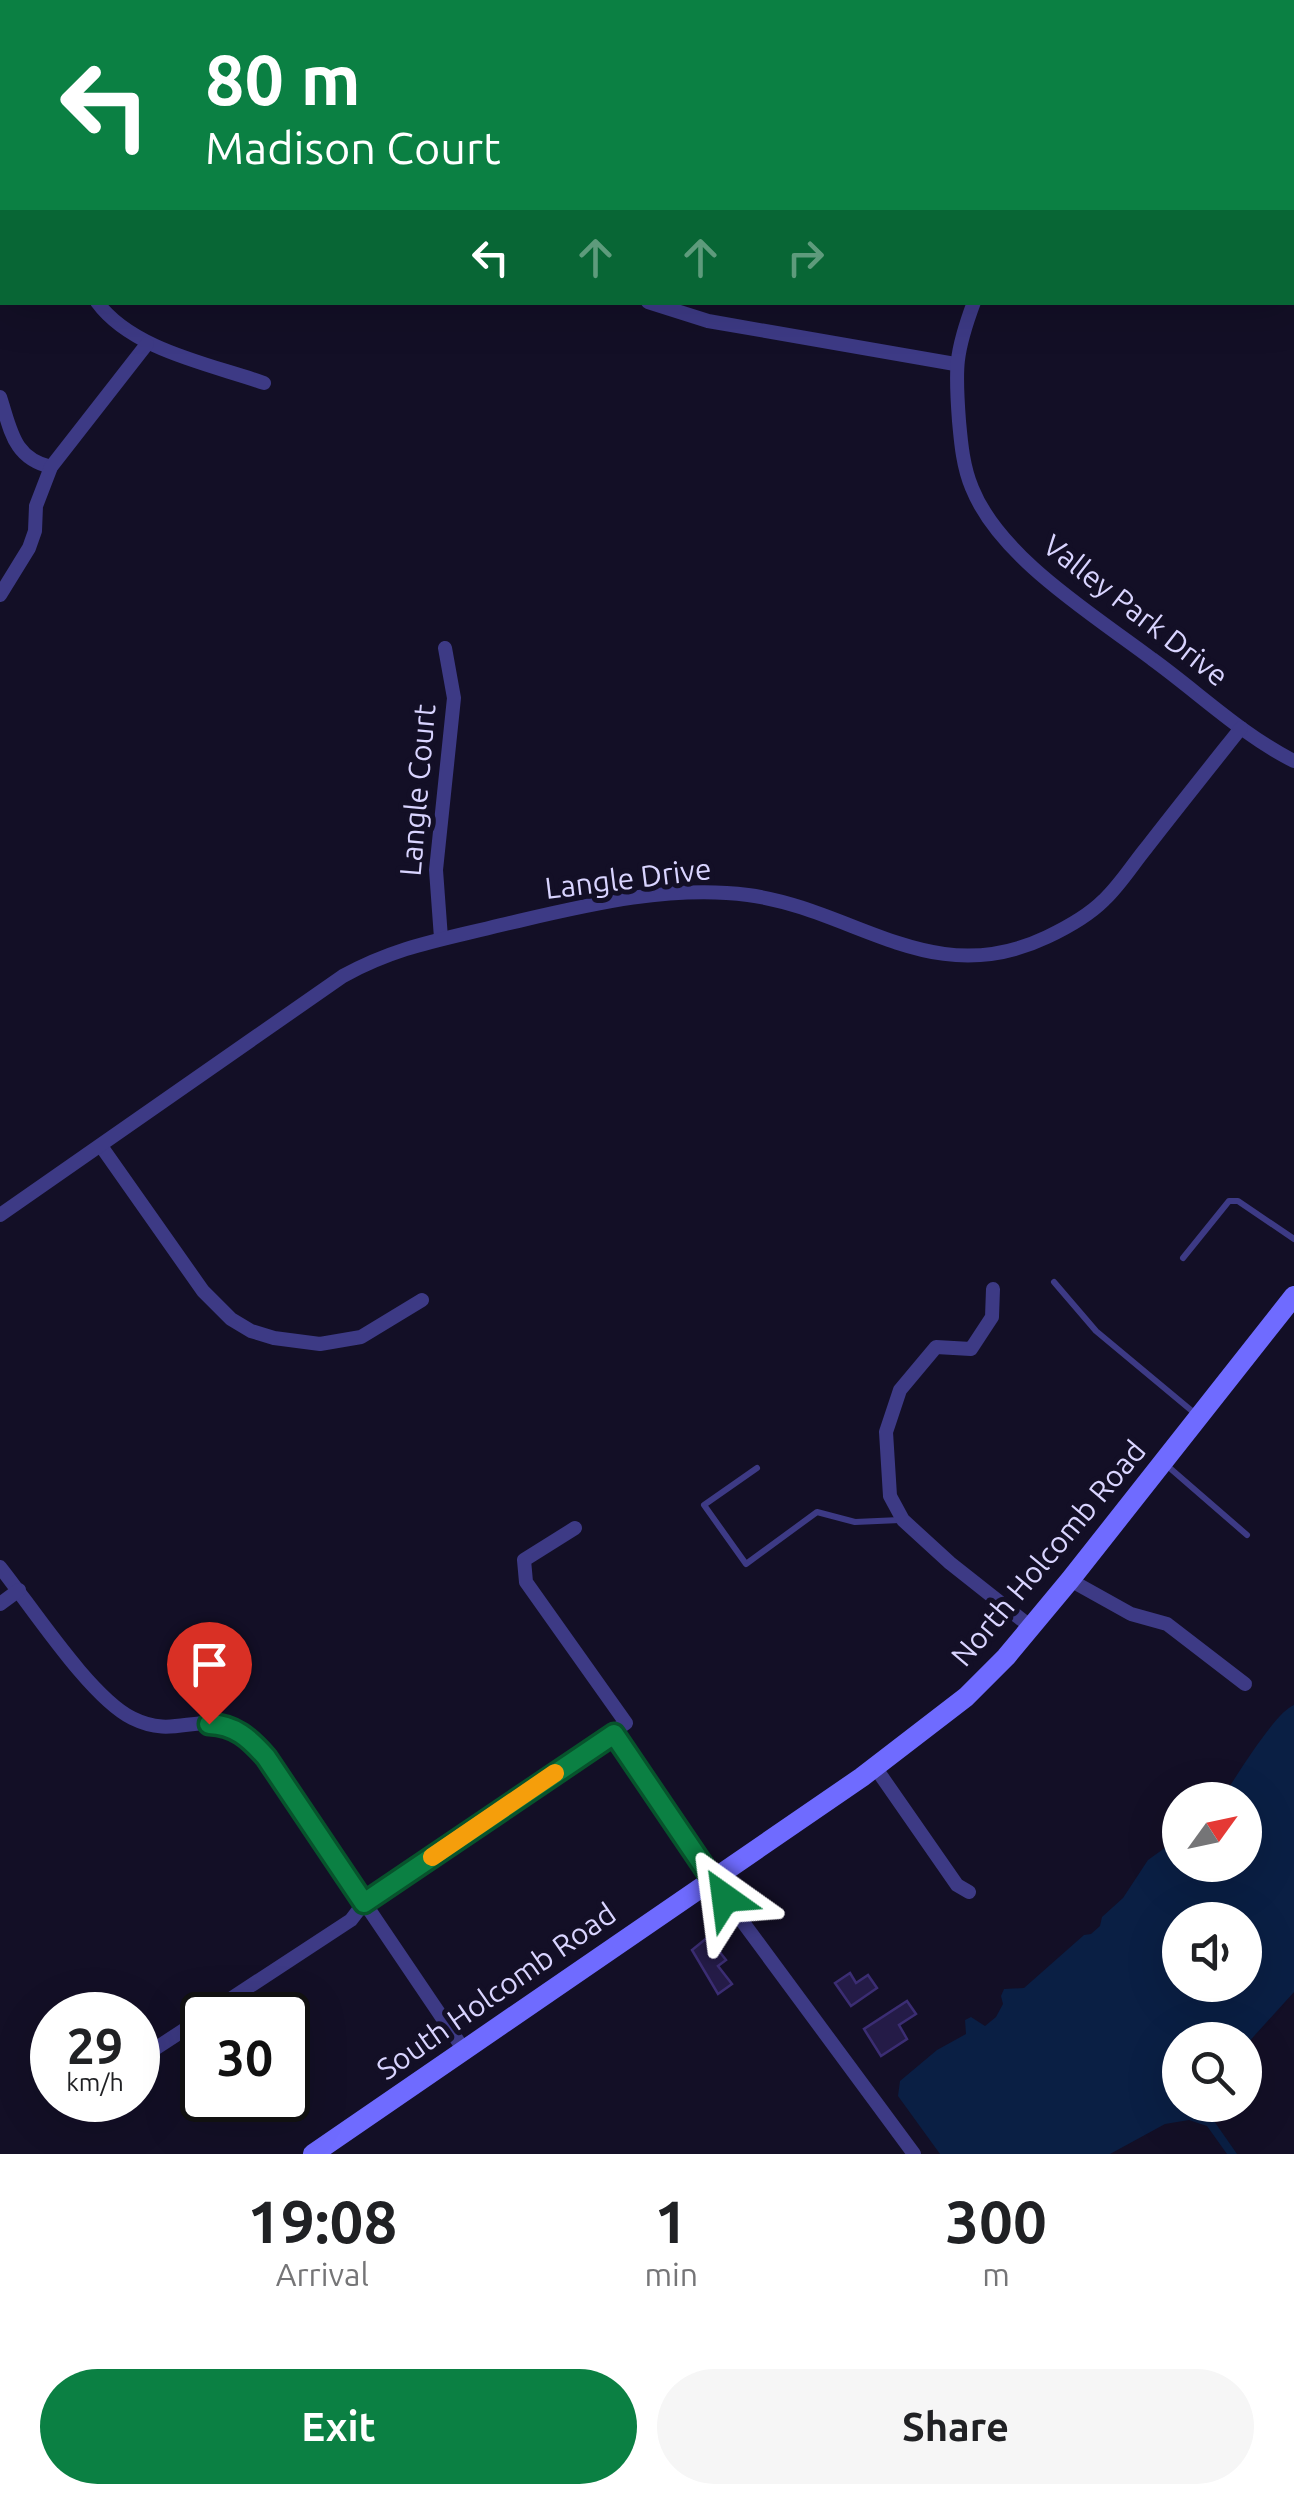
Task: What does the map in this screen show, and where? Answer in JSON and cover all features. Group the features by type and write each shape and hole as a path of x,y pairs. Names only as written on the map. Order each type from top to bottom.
{"street":[{"path":"99,305 147,344 264,384"},
{"path":"658,305 708,320 955,364"},
{"name":"Valley Park Drive","path":"973,305 955,364 961,448 972,490 997,529 1036,570 1241,728 1294,761"},
{"path":"0,594 30,548 36,506 50,467 147,344"},
{"path":"0,397 19,448 30,462 50,467"},
{"name":"Langle Court","path":"440,938 436,870 454,698 445,648"},
{"name":"Langle Drive","path":"0,1215 343,976 376,958 440,938 565,910 717,892 776,901 918,952 1010,951 1047,938 1104,900 1241,728"},
{"path":"101,1146 203,1291 251,1331 320,1344 361,1337 422,1300"},
{"path":"994,1290 992,1317 971,1349 936,1347 900,1390 886,1432 890,1496 903,1520 950,1563 1032,1627"},
{"name":"North Holcomb Road","path":"712,1878 875,1767 966,1697 1032,1627 1294,1296"},
{"path":"241,1992 351,1920 364,1903 626,1723 526,1582 524,1560 576,1528"},
{"path":"0,1567 86,1677 127,1716 151,1727 226,1724 248,1738 266,1757 464,2050"},
{"path":"1070,1580 1131,1614 1166,1624 1245,1684"},
{"path":"0,1604 19,1590"},
{"path":"614,1734 712,1878 914,2154"},
{"path":"875,1767 957,1886 969,1892"},
{"name":"South Holcomb Road","path":"314,2154 712,1878"}],"lane":[{"path":"1183,1258 1228,1201 1238,1201 1294,1238"},
{"path":"1054,1282 1096,1331 1198,1417"},
{"path":"1163,1462 1247,1535"},
{"path":"757,1468 704,1506 746,1564 817,1512 856,1522 903,1520"}],"water":[{"path":"1294,1705 1294,1992 1262,2027 1262,2022 1162,2022 1162,2122 1177,2122 1165,2124 1110,2154 940,2154 898,2096 900,2081 937,2050 966,2034 965,2020 971,2017 985,2026 996,2017 1003,2004 1004,1989 1024,1988 1084,1935 1100,1926 1102,1917 1123,1898 1148,1860 1162,1850 1162,1882 1262,1882 1262,1782 1233,1782 1276,1720"},
{"path":"1195,2122 1215,2122 1237,2154 1227,2154 1207,2126"}],"building":[{"path":"708,1937 726,1960 718,1966 732,1984 718,1994 692,1950"},
{"path":"850,1973 856,1983 868,1975 877,1988 851,2006 835,1983"},
{"path":"907,2001 916,2014 899,2025 907,2039 881,2056 864,2029"}],"slow traffic":[{"path":"432,1857 555,1773"}],"route":[{"path":"209,1724 226,1724 248,1738 266,1757 364,1903 614,1734 725,1898"}]}
